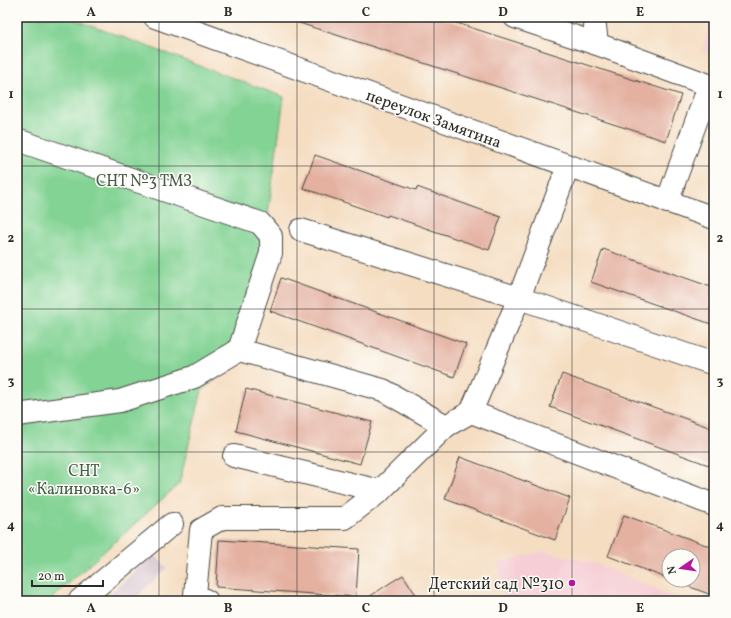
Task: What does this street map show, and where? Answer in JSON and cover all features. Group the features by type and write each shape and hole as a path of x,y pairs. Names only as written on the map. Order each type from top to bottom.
{"street":[{"name":"переулок Замятина","path":"155,17 714,218"},
{"path":"515,17 597,44 712,87 667,202"},
{"path":"594,17 597,44"},
{"path":"17,140 260,223 271,236 271,253 239,350 194,377 120,401 17,415"},
{"path":"207,601 195,594 201,530 222,518 345,518 380,491 446,426 471,412 519,298 568,166"},
{"path":"301,230 519,298 714,364"},
{"path":"239,350 383,390 446,426"},
{"path":"471,412 714,505"},
{"path":"234,456 380,491"},
{"path":"79,601 172,524"}],"shaded area":[{"path":"711,17 714,17 714,55 702,51"},
{"name":"Детский сад №310","path":"543,551 600,565 684,601 506,601 498,563"},
{"path":"153,553 167,568 132,601 103,601"}],"green space":[{"name":"СНТ №3 ТМЗ","path":"17,17 68,17 284,97 249,353 202,390 179,484 49,601 17,601"}],"building":[{"path":"294,17 438,17 681,95 666,141 293,21"},
{"path":"315,155 416,190 417,187 501,217 489,250 388,215 387,217 303,188"},
{"path":"603,249 714,288 714,325 591,282"},
{"path":"281,278 466,344 454,377 270,311"},
{"path":"562,374 714,429 714,467 550,407"},
{"path":"246,389 372,422 360,464 236,431"},
{"path":"460,457 570,498 555,540 445,499"},
{"path":"624,515 714,548 714,596 693,588 701,588 701,548 661,548 661,576 608,556"},
{"path":"219,540 359,549 356,597 216,587"},
{"path":"403,575 420,601 363,601 390,583"}],"place":[{"name":"Детский сад №310","path":"572,583"}],"park label":[{"name":"СНТ «Калиновка-6»","path":"84,479"}]}
